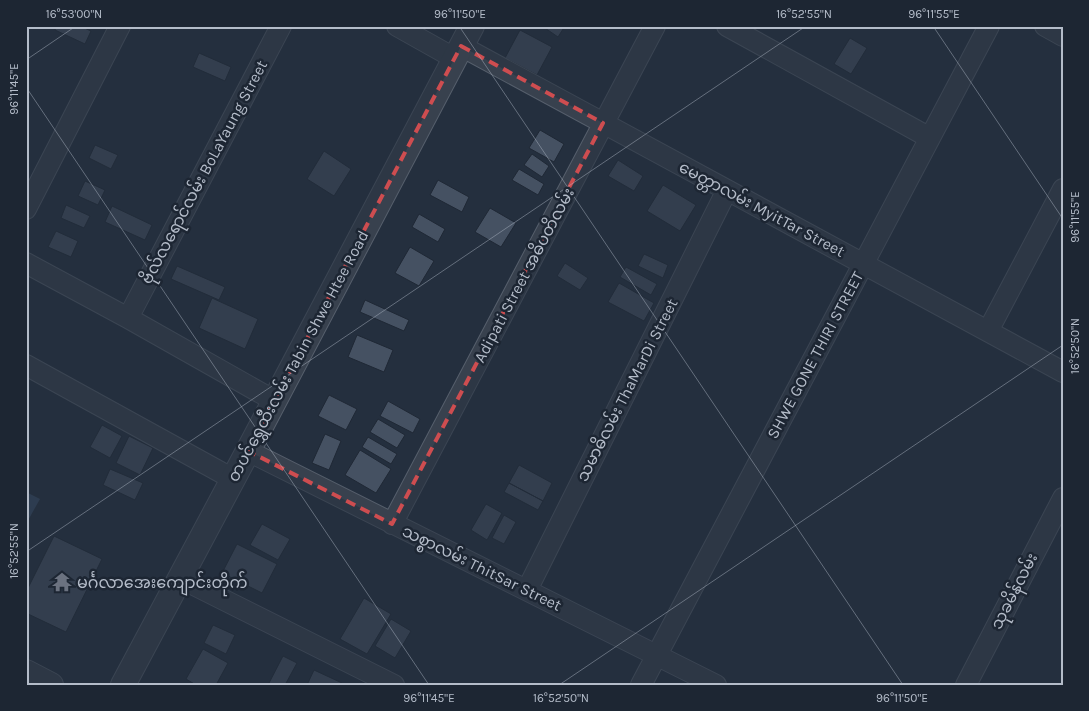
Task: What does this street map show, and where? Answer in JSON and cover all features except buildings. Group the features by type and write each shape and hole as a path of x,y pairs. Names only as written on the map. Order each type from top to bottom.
{"street":[{"path":"26,209 120,26"},
{"name":"ဗိုလ်လရောင်လမ်း BoLaYaung Street","path":"128,318 281,26"},
{"name":"မေတ္တာလမ်း MyitTar Street","path":"397,26 462,43 604,123 1063,372"},
{"name":"Adipati Street အဓိပတိလမ်း","path":"392,524 655,26"},
{"path":"728,26 930,138"},
{"name":"SHWE GONE THIRI STREET","path":"641,685 989,26"},
{"path":"1045,26 1063,36"},
{"name":"တပင်ရွှေထီးလမ်း Tabin Shwe Htee Road","path":"123,685 275,401 462,43"},
{"path":"988,331 1063,188"},
{"name":"သမာဓိလမ်း ThaMarDi Street","path":"527,590 727,190"},
{"path":"26,263 275,401"},
{"path":"26,365 233,479"},
{"name":"သစ္စာလမ်း ThitSar Street","path":"248,451 716,685"},
{"name":"သုခမိန်လမ်း","path":"966,685 1063,498"},
{"path":"180,578 394,685"},
{"path":"26,672 51,685"}],"highlighted area":[{"path":"461,46 603,123 392,524 248,451"}],"water":[{"path":"26,492 40,499 26,524"}],"place":[{"name":"မင်္ဂလာအေးကျောင်းတိုက်","path":"62,582"}]}
